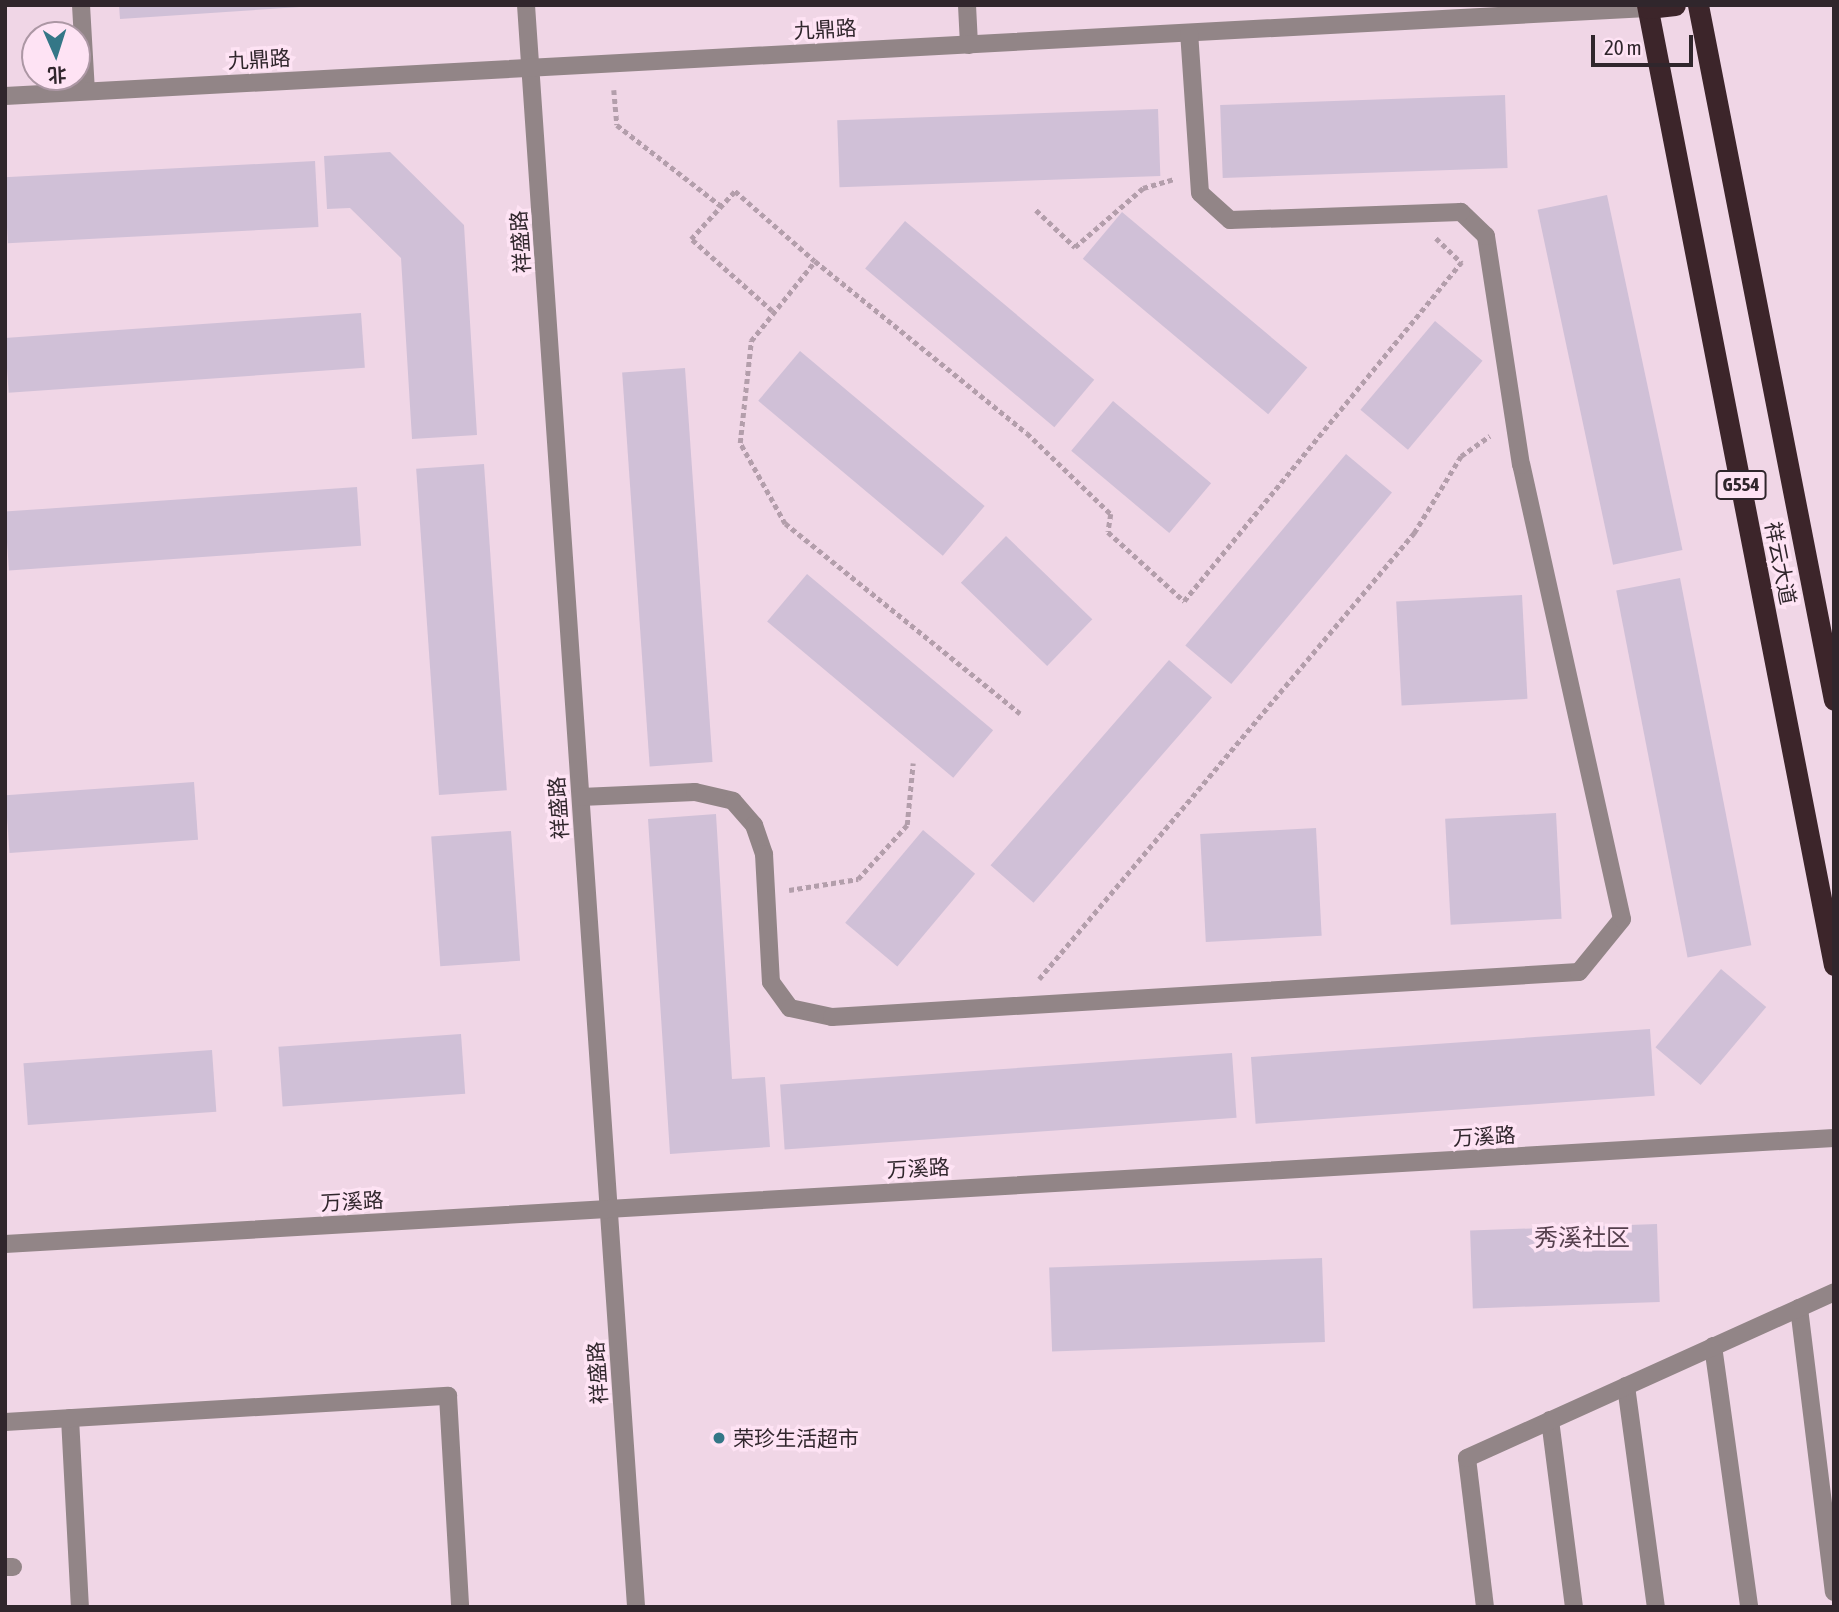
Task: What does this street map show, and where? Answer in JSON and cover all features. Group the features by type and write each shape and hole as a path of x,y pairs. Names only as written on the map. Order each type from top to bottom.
{"highway":[{"path":"1648,7 1675,5"},
{"name":"祥云大道","path":"1698,5 1826,619 1834,700"},
{"name":"祥云大道","path":"1648,7 1834,965"}],"street":[{"name":"祥盛路","path":"526,5 636,1607"},
{"path":"967,5 969,45"},
{"name":"九鼎路","path":"91,91 1189,33 1380,14 1648,7"},
{"path":"581,797 695,792 733,801 754,825 764,854 771,982 790,1008 832,1017 1018,1003 1579,972 1622,919 1514,419 1486,236 1461,212 1230,220 1200,192 1189,33"},
{"name":"九鼎路","path":"5,96 86,91"},
{"name":"万溪路","path":"5,1244 1834,1138"},
{"path":"1485,1607 1467,1458 1834,1292"},
{"path":"1799,1308 1834,1592"},
{"path":"1713,1346 1749,1607"},
{"path":"1626,1386 1656,1607"},
{"path":"5,1422 448,1396 460,1607"},
{"path":"70,1418 80,1607"},
{"path":"1550,1420 1574,1607"}],"path":[{"path":"612,63 617,125 721,206"},
{"path":"1036,210 1075,247 1143,188 1198,172"},
{"path":"772,311 691,239 735,191 814,261 1027,433 1111,514 1108,532 1184,601 1461,262"},
{"path":"1419,214 1461,262 1493,281"},
{"path":"814,261 751,341 740,443 785,524 1020,714"},
{"path":"1018,1003 1414,533 1461,456 1514,419"},
{"path":"764,889 807,891 858,879 907,825 914,763"}],"building":[{"path":"119,5 300,5 300,7 120,19"},
{"path":"1505,95 1508,168 1223,178 1220,105"},
{"path":"1158,109 1160,176 840,187 837,120"},
{"path":"390,152 464,225 477,435 412,439 401,258 350,208 327,209 324,156"},
{"path":"315,161 318,227 8,243 5,177"},
{"path":"1607,195 1682,550 1613,565 1538,210"},
{"path":"1122,212 1307,368 1268,414 1083,259"},
{"path":"905,221 1094,380 1054,427 865,268"},
{"path":"361,313 365,368 9,393 5,338"},
{"path":"1435,321 1482,361 1408,450 1360,410"},
{"path":"800,351 985,506 943,556 758,401"},
{"path":"685,368 713,762 650,766 622,372"},
{"path":"1113,401 1211,483 1169,533 1071,451"},
{"path":"1346,454 1392,493 1231,684 1185,646"},
{"path":"484,464 507,790 439,795 416,469"},
{"path":"357,487 361,546 9,570 5,512"},
{"path":"1006,536 1092,619 1047,666 961,583"},
{"path":"807,574 993,730 953,778 767,621"},
{"path":"1680,578 1751,945 1688,958 1616,590"},
{"path":"1522,595 1527,699 1402,705 1396,602"},
{"path":"1169,660 1212,697 1034,903 991,865"},
{"path":"194,782 198,840 10,853 5,795"},
{"path":"1556,813 1562,919 1451,925 1445,819"},
{"path":"716,814 732,1079 765,1077 770,1147 670,1154 648,819"},
{"path":"1316,828 1322,936 1206,942 1200,834"},
{"path":"923,830 975,874 897,966 845,923"},
{"path":"511,831 520,961 440,966 431,837"},
{"path":"1721,969 1766,1007 1701,1085 1655,1047"},
{"path":"1650,1029 1655,1096 1256,1124 1251,1057"},
{"path":"461,1034 465,1094 283,1107 278,1047"},
{"path":"212,1050 216,1112 28,1125 23,1063"},
{"path":"1232,1053 1237,1118 785,1149 780,1085"},
{"path":"1657,1224 1660,1302 1473,1308 1470,1231"},
{"path":"1322,1258 1325,1342 1052,1351 1049,1268"}],"place":[{"name":"荣珍生活超市","path":"719,1438"}],"district":[{"name":"秀溪社区","path":"1582,1238"}]}
